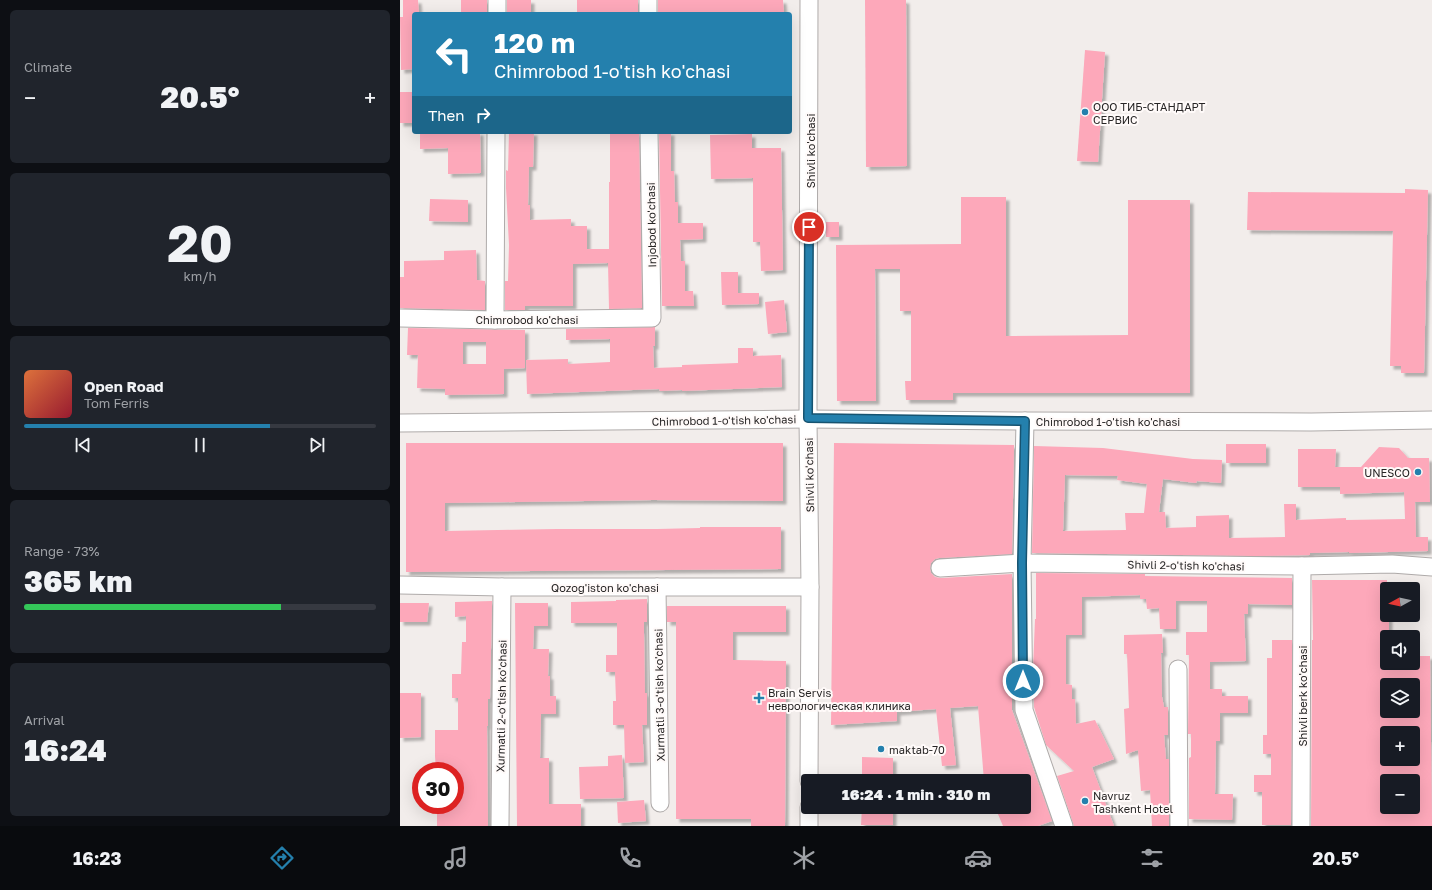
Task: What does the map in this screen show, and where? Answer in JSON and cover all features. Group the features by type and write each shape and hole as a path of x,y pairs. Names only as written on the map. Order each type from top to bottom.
{"street":[{"path":"497,0 497,12"},
{"path":"648,0 648,12"},
{"name":"Shivli ko'chasi","path":"809,0 809,774"},
{"path":"495,320 496,134"},
{"name":"Injobod ko'chasi","path":"649,134 653,318"},
{"name":"Chimrobod ko'chasi","path":"400,318 495,320 653,318"},
{"name":"Chimrobod 1-o'tish ko'chasi","path":"400,423 808,418 1025,421 1311,422 1432,420"},
{"path":"1025,421 1022,563 1024,710 1064,826"},
{"name":"Shivli 2-o'tish ko'chasi","path":"940,568 1022,563 1302,566 1392,564 1432,567"},
{"name":"Shivli berk ko'chasi","path":"1301,826 1302,566"},
{"name":"Qozog'iston ko'chasi","path":"400,585 502,587 810,587"},
{"name":"Xurmatli 2-o'tish ko'chasi","path":"500,826 502,587"},
{"name":"Xurmatli 3-o'tish ko'chasi","path":"658,587 660,803"},
{"path":"1178,669 1179,826"},
{"path":"809,814 809,826"}],"building":[{"path":"403,0 418,0 419,12 412,12 412,69 401,70 400,17 403,17"},
{"path":"461,0 487,0 487,12 461,12"},
{"path":"507,0 531,0 531,12 507,12"},
{"path":"577,0 638,0 638,12 577,12"},
{"path":"658,0 783,0 784,12 658,12"},
{"path":"865,0 906,0 907,166 866,167"},
{"path":"1085,50 1105,52 1098,162 1077,161"},
{"path":"400,92 412,92 412,123 400,123"},
{"path":"420,134 480,134 481,173 448,174 448,148 420,149"},
{"path":"509,134 534,134 533,167 529,167 528,205 530,205 530,220 571,219 571,226 587,226 587,249 609,249 610,134 639,134 642,308 609,309 608,263 573,264 573,306 525,306 525,310 505,310 505,281 508,281 509,245 506,170 508,171"},
{"path":"659,134 671,134 671,171 674,171 675,202 678,202 678,223 703,223 703,239 680,240 681,261 685,261 685,291 693,291 694,306 662,306"},
{"path":"752,134 752,148 781,148 783,270 761,271 760,242 753,242 753,178 711,179 710,135"},
{"path":"1405,189 1428,190 1424,373 1401,373 1401,366 1390,366 1393,231 1247,230 1248,192 1405,193"},
{"path":"961,197 1006,197 1006,336 1128,335 1128,200 1190,200 1190,393 953,393 953,400 906,400 905,381 911,381 911,311 900,311 900,269 875,269 876,401 837,401 836,245 961,244"},
{"path":"430,199 468,200 468,222 429,221"},
{"path":"826,222 839,222 839,237 826,237"},
{"path":"476,250 477,280 485,281 485,310 400,308 400,277 404,277 404,261 444,260 444,251"},
{"path":"721,272 738,272 738,293 759,293 759,304 722,305"},
{"path":"784,300 787,332 768,334 765,302"},
{"path":"655,327 655,346 653,346 654,368 682,367 682,365 738,363 738,348 753,348 753,356 781,355 782,387 682,391 660,391 659,389 527,394 526,360 568,359 568,364 610,362 610,339 566,340 566,329"},
{"path":"408,328 525,330 525,368 504,369 504,394 445,395 445,389 417,388 418,355 407,355","holes":["463,342 486,342 486,364 463,364"]},
{"path":"406,443 783,443 783,501 653,500 445,503 445,531 781,527 781,569 406,572"},
{"path":"834,443 1014,445 1012,554 939,558 935,559 931,563 930,569 931,573 935,577 941,578 1012,574 1012,668 1014,694 1012,694 1012,710 1052,821 1038,826 1003,826 998,814 1031,814 1031,774 983,774 978,706 950,708 956,765 942,766 936,709 897,712 897,721 831,725"},
{"path":"1226,444 1266,444 1266,463 1226,463"},
{"path":"1034,446 1103,448 1193,459 1222,460 1221,483 1197,481 1196,483 1163,479 1159,512 1165,512 1166,528 1196,527 1196,516 1229,515 1229,538 1285,537 1284,504 1296,504 1296,520 1346,518 1346,520 1405,519 1404,492 1340,494 1340,487 1298,487 1298,449 1336,449 1335,467 1361,467 1379,447 1399,448 1408,458 1429,458 1430,502 1415,502 1416,537 1428,537 1428,551 1310,553 1310,555 1256,556 1032,553","holes":["1065,475 1118,476 1117,480 1147,484 1144,513 1125,513 1126,530 1063,531"]},
{"path":"1036,573 1292,578 1292,605 1248,604 1248,614 1244,614 1246,661 1210,662 1210,689 1222,689 1222,696 1248,696 1248,713 1220,713 1220,741 1216,741 1215,794 1233,794 1232,820 1189,819 1189,758 1191,757 1191,734 1188,734 1189,655 1186,655 1186,632 1207,632 1207,601 1176,601 1176,629 1160,629 1159,608 1147,609 1146,599 1140,599 1140,595 1082,597 1082,635 1066,635 1066,684 1072,685 1072,699 1075,699 1076,724 1095,720 1114,759 1092,767 1114,826 1074,826 1057,776 1074,771 1046,745 1034,707 1033,669 1036,619"},
{"path":"1312,580 1387,580 1387,582 1380,582 1380,622 1389,622 1389,630 1380,630 1380,670 1420,670 1420,656 1430,656 1432,826 1311,826"},
{"path":"647,599 647,622 644,622 644,633 647,725 642,725 644,762 625,763 624,725 613,725 613,701 616,701 615,672 606,672 606,655 617,655 617,623 571,623 571,602"},
{"path":"492,601 490,699 488,699 487,726 488,826 437,826 437,814 464,814 464,762 435,762 435,756 435,730 458,730 458,698 452,698 452,674 461,674 462,642 466,642 466,616 455,617 455,602"},
{"path":"400,603 429,603 427,622 400,622"},
{"path":"515,603 548,603 548,626 534,626 533,649 549,649 548,676 550,676 550,696 556,696 556,714 541,714 540,758 549,758 549,804 581,804 581,826 517,826"},
{"path":"667,606 786,606 786,632 733,632 733,660 786,661 785,826 751,826 751,819 676,819 676,622 667,622"},
{"path":"1162,634 1162,697 1164,707 1168,707 1168,735 1164,735 1166,759 1169,759 1169,826 1152,826 1150,790 1141,791 1138,750 1126,754 1124,709 1129,708 1127,654 1124,654 1124,635"},
{"path":"1272,640 1292,640 1291,825 1262,825 1262,792 1254,792 1254,775 1271,775 1271,754 1263,754 1263,735 1267,735 1267,658 1272,658"},
{"path":"400,693 421,693 421,737 400,738"},
{"path":"622,755 624,798 580,799 579,767 608,766 608,756"},
{"path":"862,757 893,758 893,774 862,774"},
{"path":"644,800 646,821 618,823 617,802"},
{"path":"862,814 893,814 893,825 861,825"}],"place":[{"name":"ООО ТИБ-СТАНДАРТ СЕРВИС","path":"1085,112"},
{"name":"UNESCO","path":"1418,472"},
{"name":"Brain Servis неврологическая клиника","path":"759,698"},
{"name":"maktab-70","path":"881,749"},
{"name":"Navruz Tashkent Hotel","path":"1085,801"}],"route":[{"path":"809,227 808,418 1025,421 1022,563 1023,681"}]}
